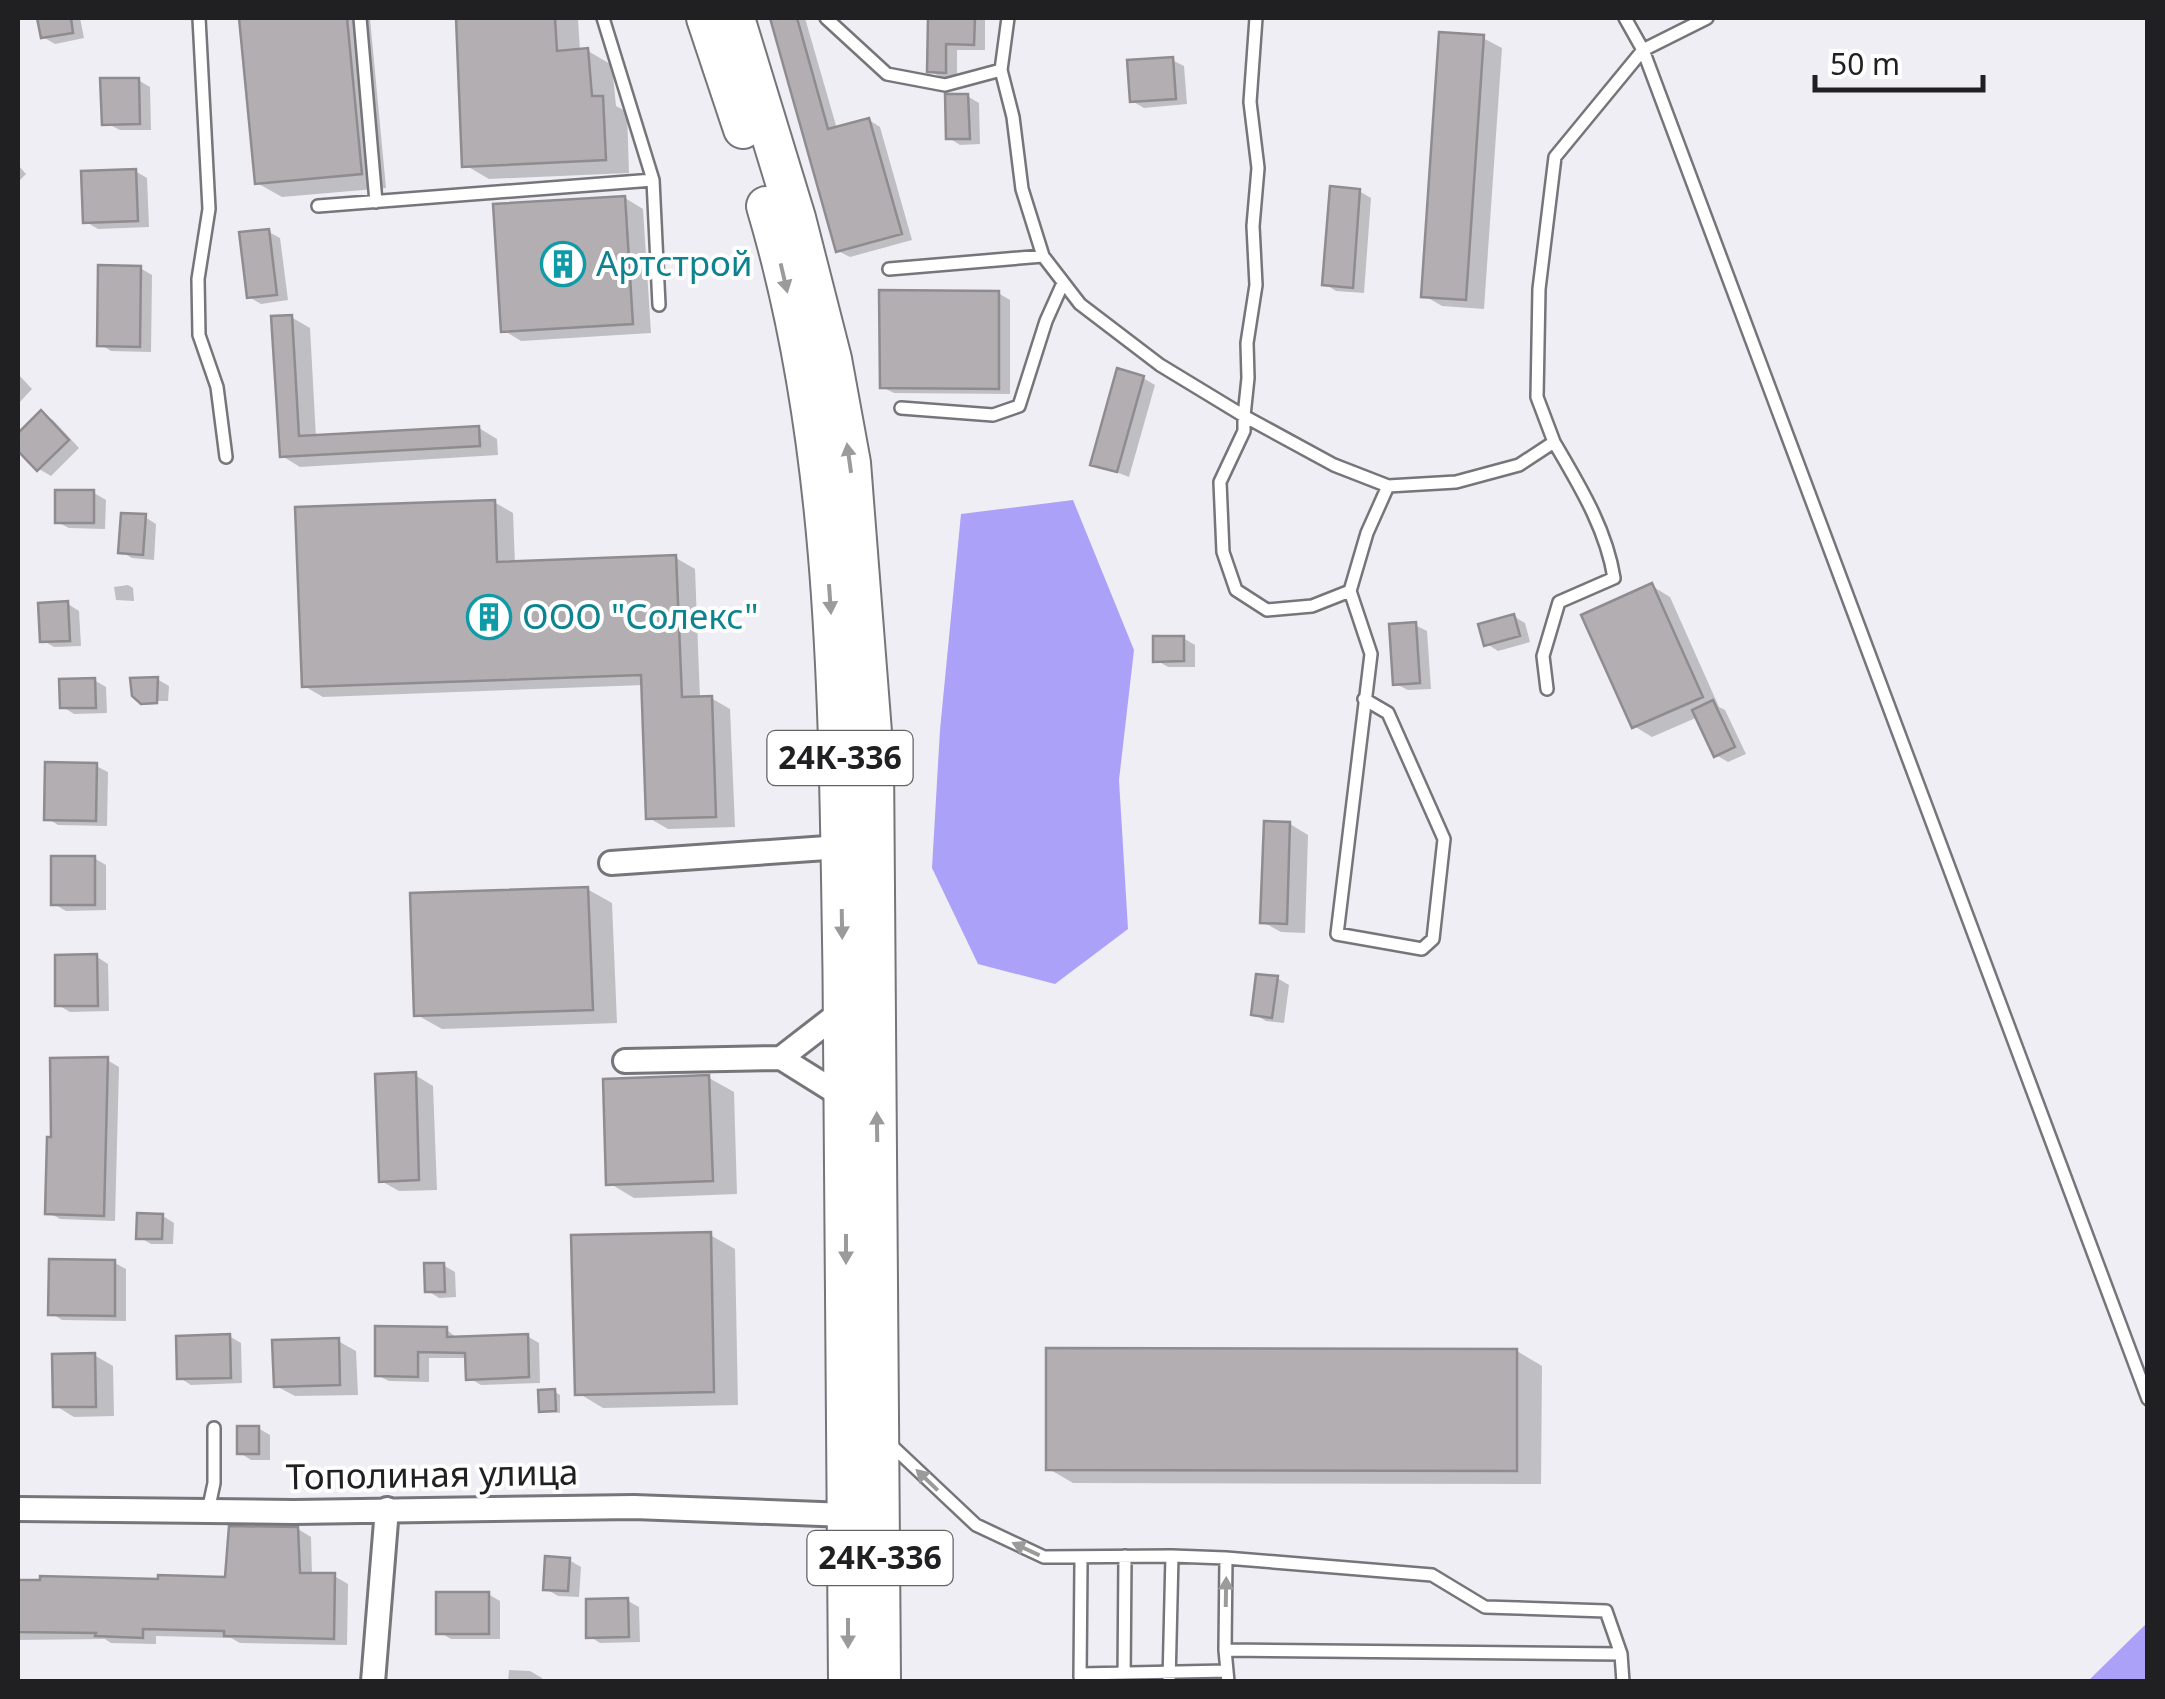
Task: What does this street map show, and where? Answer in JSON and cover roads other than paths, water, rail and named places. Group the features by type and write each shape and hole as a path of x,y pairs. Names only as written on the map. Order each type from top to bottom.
{"main road":[{"name":"24К-336","path":"706,18 770,217 800,346 820,460 839,724 848,1682"},
{"name":"24К-336","path":"735,18 796,218 832,358 851,464 874,758 880,1682"}],"street":[{"path":"610,863 841,847"},
{"path":"781,1058 843,1010"},
{"path":"625,1061 781,1058 845,1098"},
{"name":"Тополиная улица","path":"18,1509 634,1508 847,1515"},
{"path":"373,1682 386,1509"}],"lane":[{"path":"200,18 209,210 198,279 199,335 217,387 226,458"},
{"path":"360,18 376,202"},
{"path":"603,18 652,180 660,305"},
{"path":"826,18 888,74 945,85 1001,70"},
{"path":"1008,18 1001,70 1013,117 1022,190 1042,256 1080,304 1160,365 1244,416 1334,465 1388,486 1456,482 1519,465 1554,442"},
{"path":"1256,18 1250,102 1258,168 1253,226 1256,285 1247,343 1244,431 1220,482 1223,552 1236,590 1267,610 1312,606 1350,591"},
{"path":"1625,18 1643,50 2148,1399"},
{"path":"1547,689 1543,656 1559,602 1614,578 1610,549 1554,442 1536,397 1539,289 1555,158 1643,50 1708,18"},
{"path":"318,206 652,180"},
{"path":"889,269 1042,256"},
{"path":"901,408 993,415 1019,406 1046,320 1063,283"},
{"path":"1364,700 1388,712 1444,839 1432,939 1422,949 1337,934 1364,700 1371,654 1350,591 1367,533 1388,486"},
{"path":"208,1511 214,1483 214,1428"},
{"path":"880,1434 976,1525 1044,1557 1226,1558 1432,1575 1485,1606 1606,1611 1621,1654 1623,1682"},
{"path":"1124,1556 1124,1677"},
{"path":"1168,1677 1172,1556"},
{"path":"1080,1562 1080,1678 1228,1676 1226,1558"},
{"path":"1225,1650 1621,1654"}],"place":[{"name":"Артстрой","path":"563,264"},
{"name":"ООО \"Солекс\"","path":"489,617"}]}
